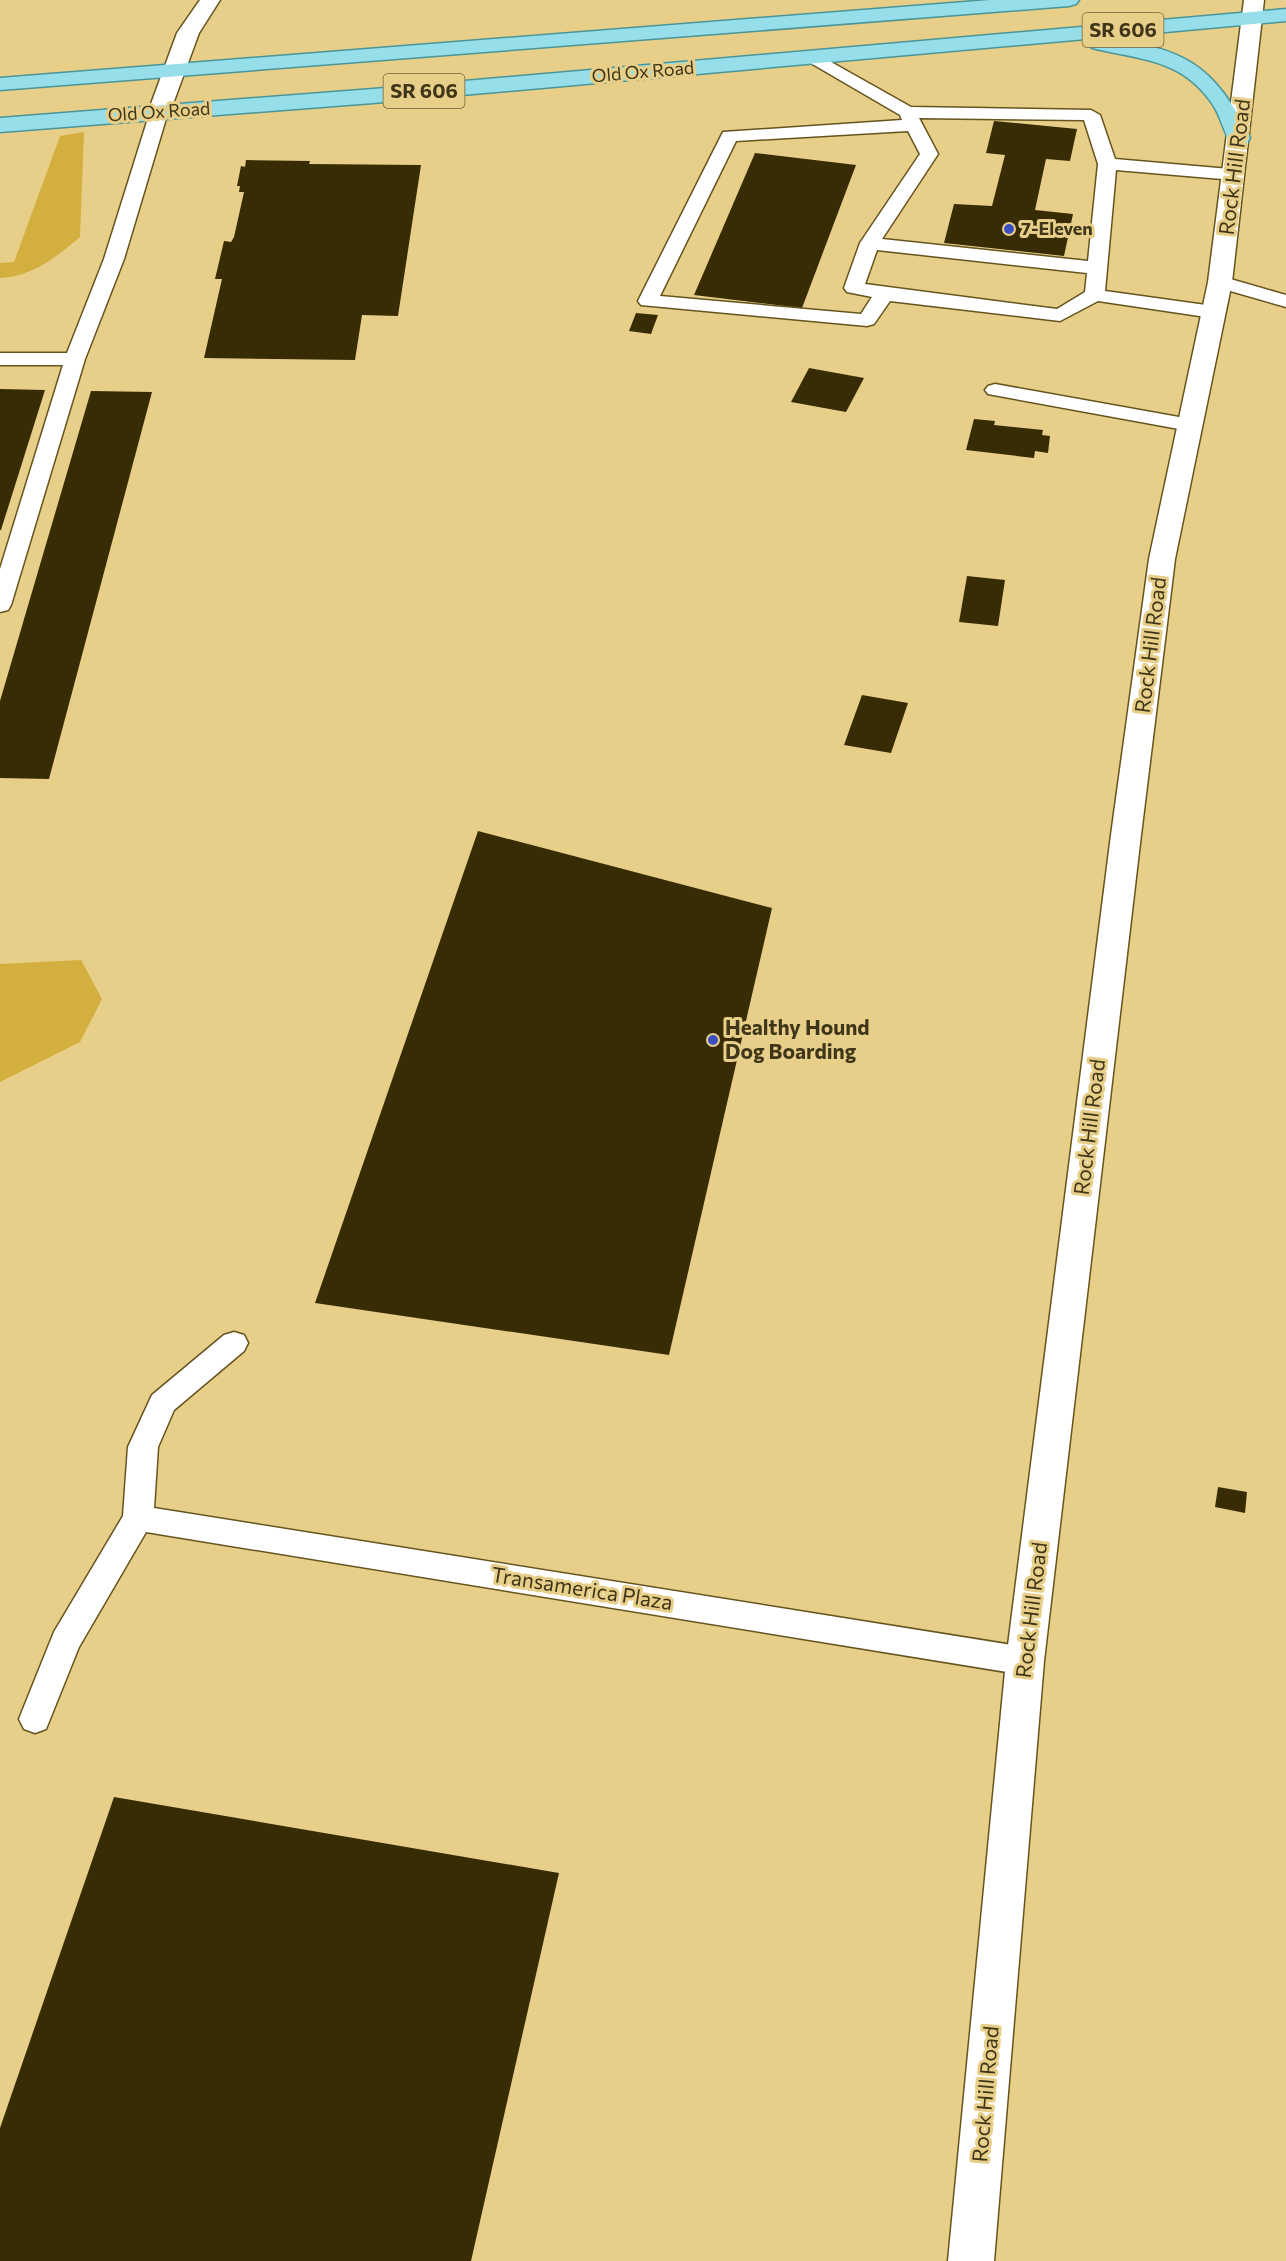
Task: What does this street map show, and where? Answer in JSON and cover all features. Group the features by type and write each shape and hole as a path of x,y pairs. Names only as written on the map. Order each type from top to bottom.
{"main road":[{"name":"Old Ox Road","path":"0,84 1069,0"},
{"name":"Old Ox Road","path":"0,125 995,42 1253,9 1286,15"},
{"path":"995,42 1116,45 1172,59 1203,79 1213,90 1239,138"}],"street":[{"path":"159,112 188,33 210,0"},
{"name":"Rock Hill Road","path":"971,2261 1025,1660 1162,559 1216,297 1239,138 1253,9"}],"lane":[{"path":"815,58 910,118 929,154 870,243 854,288 884,294 1060,315 1095,296 1216,297 1286,301"},
{"path":"0,605 75,358 114,259 159,112"},
{"path":"884,294 867,320 648,301 729,136 910,118 1091,115 1107,164 1095,296"},
{"path":"1107,164 1234,174"},
{"path":"870,243 1097,268"},
{"path":"0,359 75,358"},
{"path":"995,390 1190,425"},
{"path":"35,1719 65,1642 138,1518 143,1447 162,1403 234,1343"},
{"name":"Transamerica Plaza","path":"138,1518 1025,1660"}],"shaded area":[{"path":"84,132 80,237 43,265 23,274 0,278 0,263 14,262 60,136"},
{"path":"81,960 102,999 80,1042 0,1082 0,964"}],"building":[{"path":"994,121 1077,129 1070,161 1046,159 1035,210 1073,214 1064,256 944,243 954,204 992,206 1005,155 986,153"},
{"path":"755,153 856,165 802,308 694,295"},
{"path":"246,160 310,161 309,164 421,165 398,316 362,315 355,360 204,358 222,279 215,279 224,241 231,242 234,237 244,192 239,192 240,186 237,186 241,166 245,167"},
{"path":"636,313 658,315 651,334 629,331"},
{"path":"809,368 864,378 846,412 791,402"},
{"path":"0,389 45,390 1,530 0,530"},
{"path":"91,391 152,392 49,779 0,778 0,701"},
{"path":"974,419 995,421 994,425 1043,430 1042,435 1050,436 1048,453 1035,451 1034,458 966,450"},
{"path":"967,576 1005,580 998,626 959,622"},
{"path":"862,695 908,703 891,753 844,745"},
{"path":"478,831 772,908 669,1355 315,1303"},
{"path":"1218,1487 1247,1492 1245,1513 1215,1507"},
{"path":"114,1797 559,1873 471,2261 0,2261 0,2128"}],"place":[{"name":"7-Eleven","path":"1009,229"},
{"name":"Healthy Hound Dog Boarding","path":"713,1040"}]}
